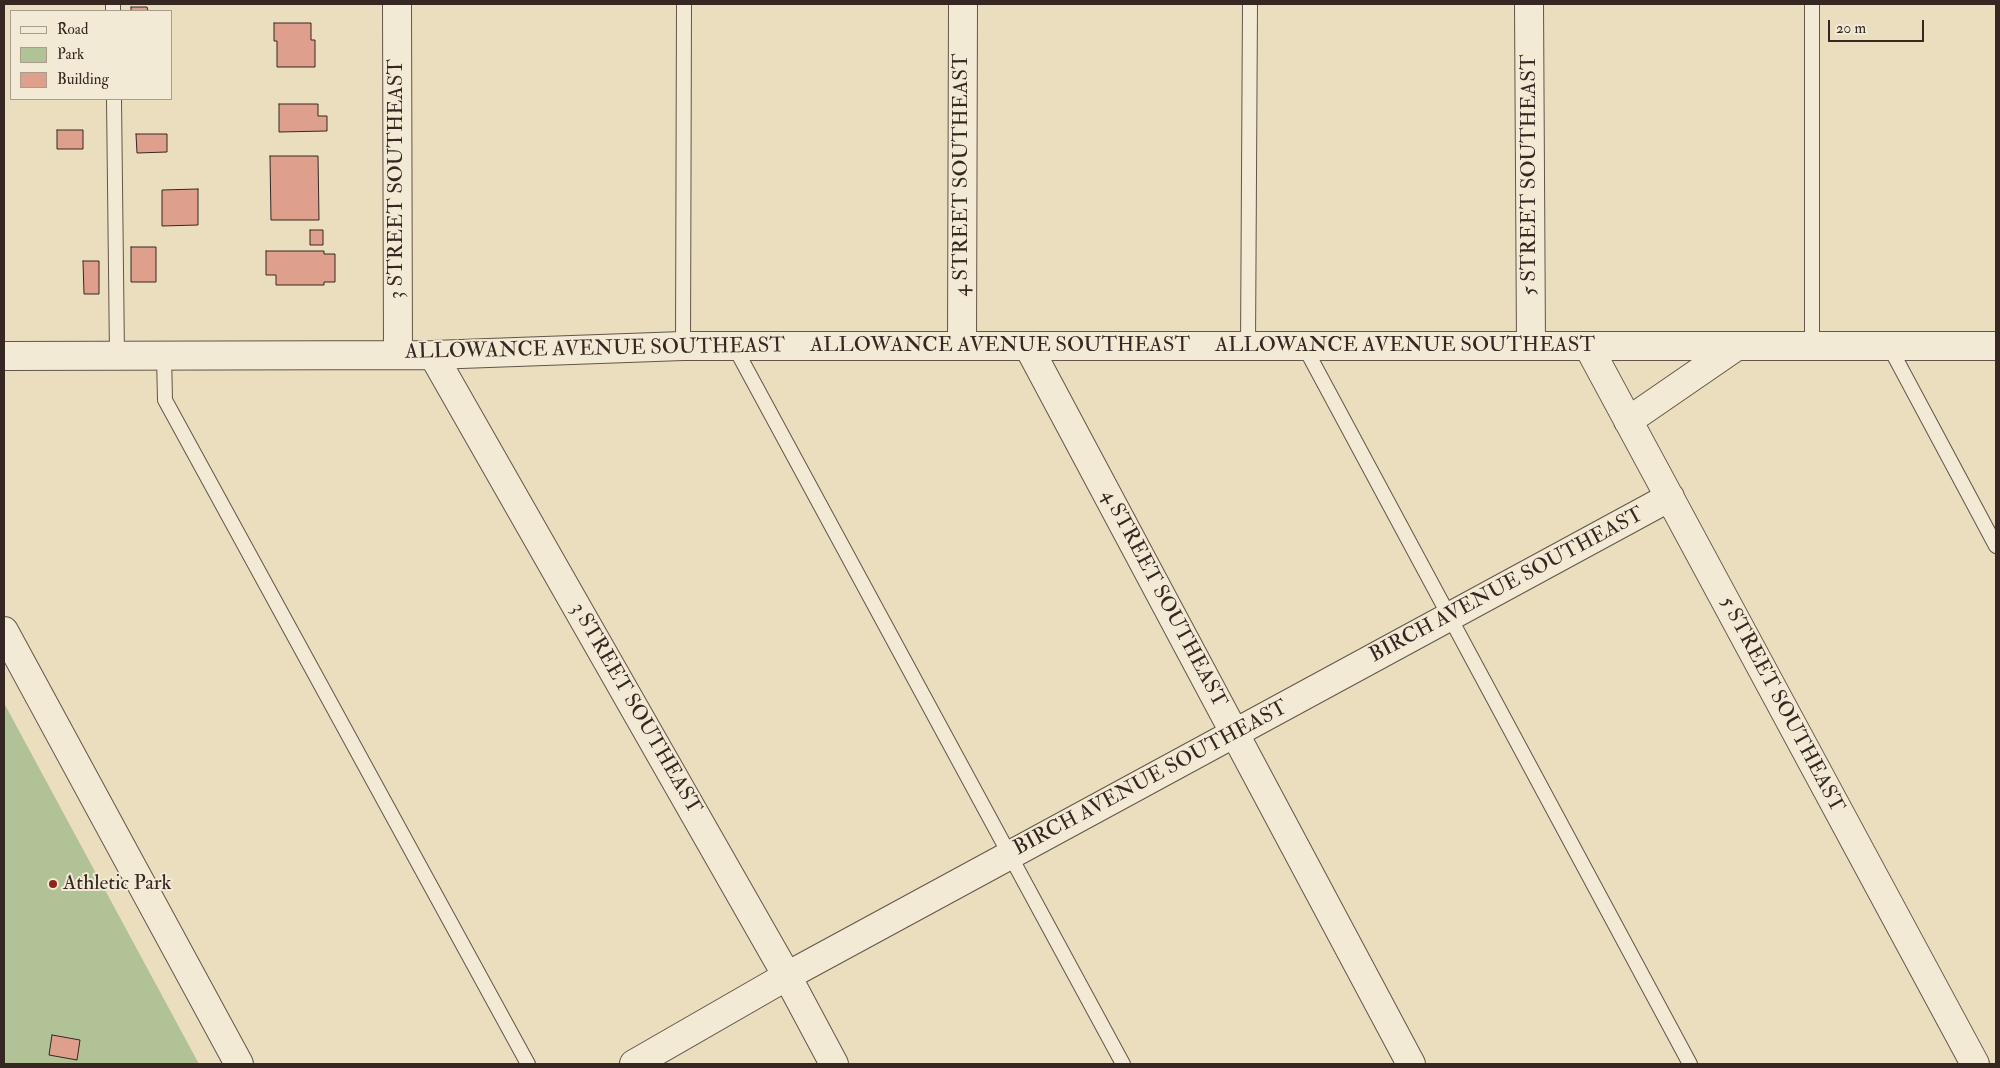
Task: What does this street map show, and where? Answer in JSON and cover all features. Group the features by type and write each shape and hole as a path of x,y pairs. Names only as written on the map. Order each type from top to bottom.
{"street":[{"name":"3 STREET SOUTHEAST","path":"397,4 398,354"},
{"name":"4 STREET SOUTHEAST","path":"962,346 963,4"},
{"name":"5 STREET SOUTHEAST","path":"1530,4 1531,346"},
{"name":"ALLOWANCE AVENUE SOUTHEAST","path":"4,356 433,354 683,346 1996,346"},
{"name":"4 STREET SOUTHEAST","path":"1028,346 1410,1064"},
{"name":"5 STREET SOUTHEAST","path":"1588,346 1975,1064"},
{"path":"1628,421 1738,346"},
{"name":"3 STREET SOUTHEAST","path":"433,354 787,976 834,1064"},
{"name":"BIRCH AVENUE SOUTHEAST","path":"634,1064 787,976 1670,497"},
{"path":"4,632 239,1064"}],"lane":[{"path":"683,346 684,4"},
{"path":"1248,346 1250,4"},
{"path":"1812,4 1812,346"},
{"path":"114,100 117,356"},
{"path":"734,346 1123,1064"},
{"path":"1304,346 1690,1064"},
{"path":"1889,346 1996,546"},
{"path":"164,356 164,400 528,1064"}],"green space":[{"name":"Athletic Park","path":"4,703 199,1064 4,1064"}],"building":[{"path":"131,7 147,7 148,10 131,10"},
{"path":"274,23 311,23 311,40 315,40 315,67 277,67 277,41 274,41"},
{"path":"279,104 318,104 318,116 327,116 327,131 279,132"},
{"path":"57,130 83,130 83,149 57,149"},
{"path":"136,134 167,134 167,152 137,153"},
{"path":"270,156 318,156 319,220 271,220"},
{"path":"198,189 198,225 162,226 162,190"},
{"path":"310,230 323,230 323,245 310,245"},
{"path":"131,247 156,247 156,282 131,282"},
{"path":"266,251 324,251 324,254 335,254 335,282 324,282 324,285 276,285 276,275 266,275"},
{"path":"83,261 99,261 99,294 84,294"},
{"path":"52,1035 80,1040 77,1060 49,1055"}],"place":[{"name":"Athletic Park","path":"53,884"}]}
